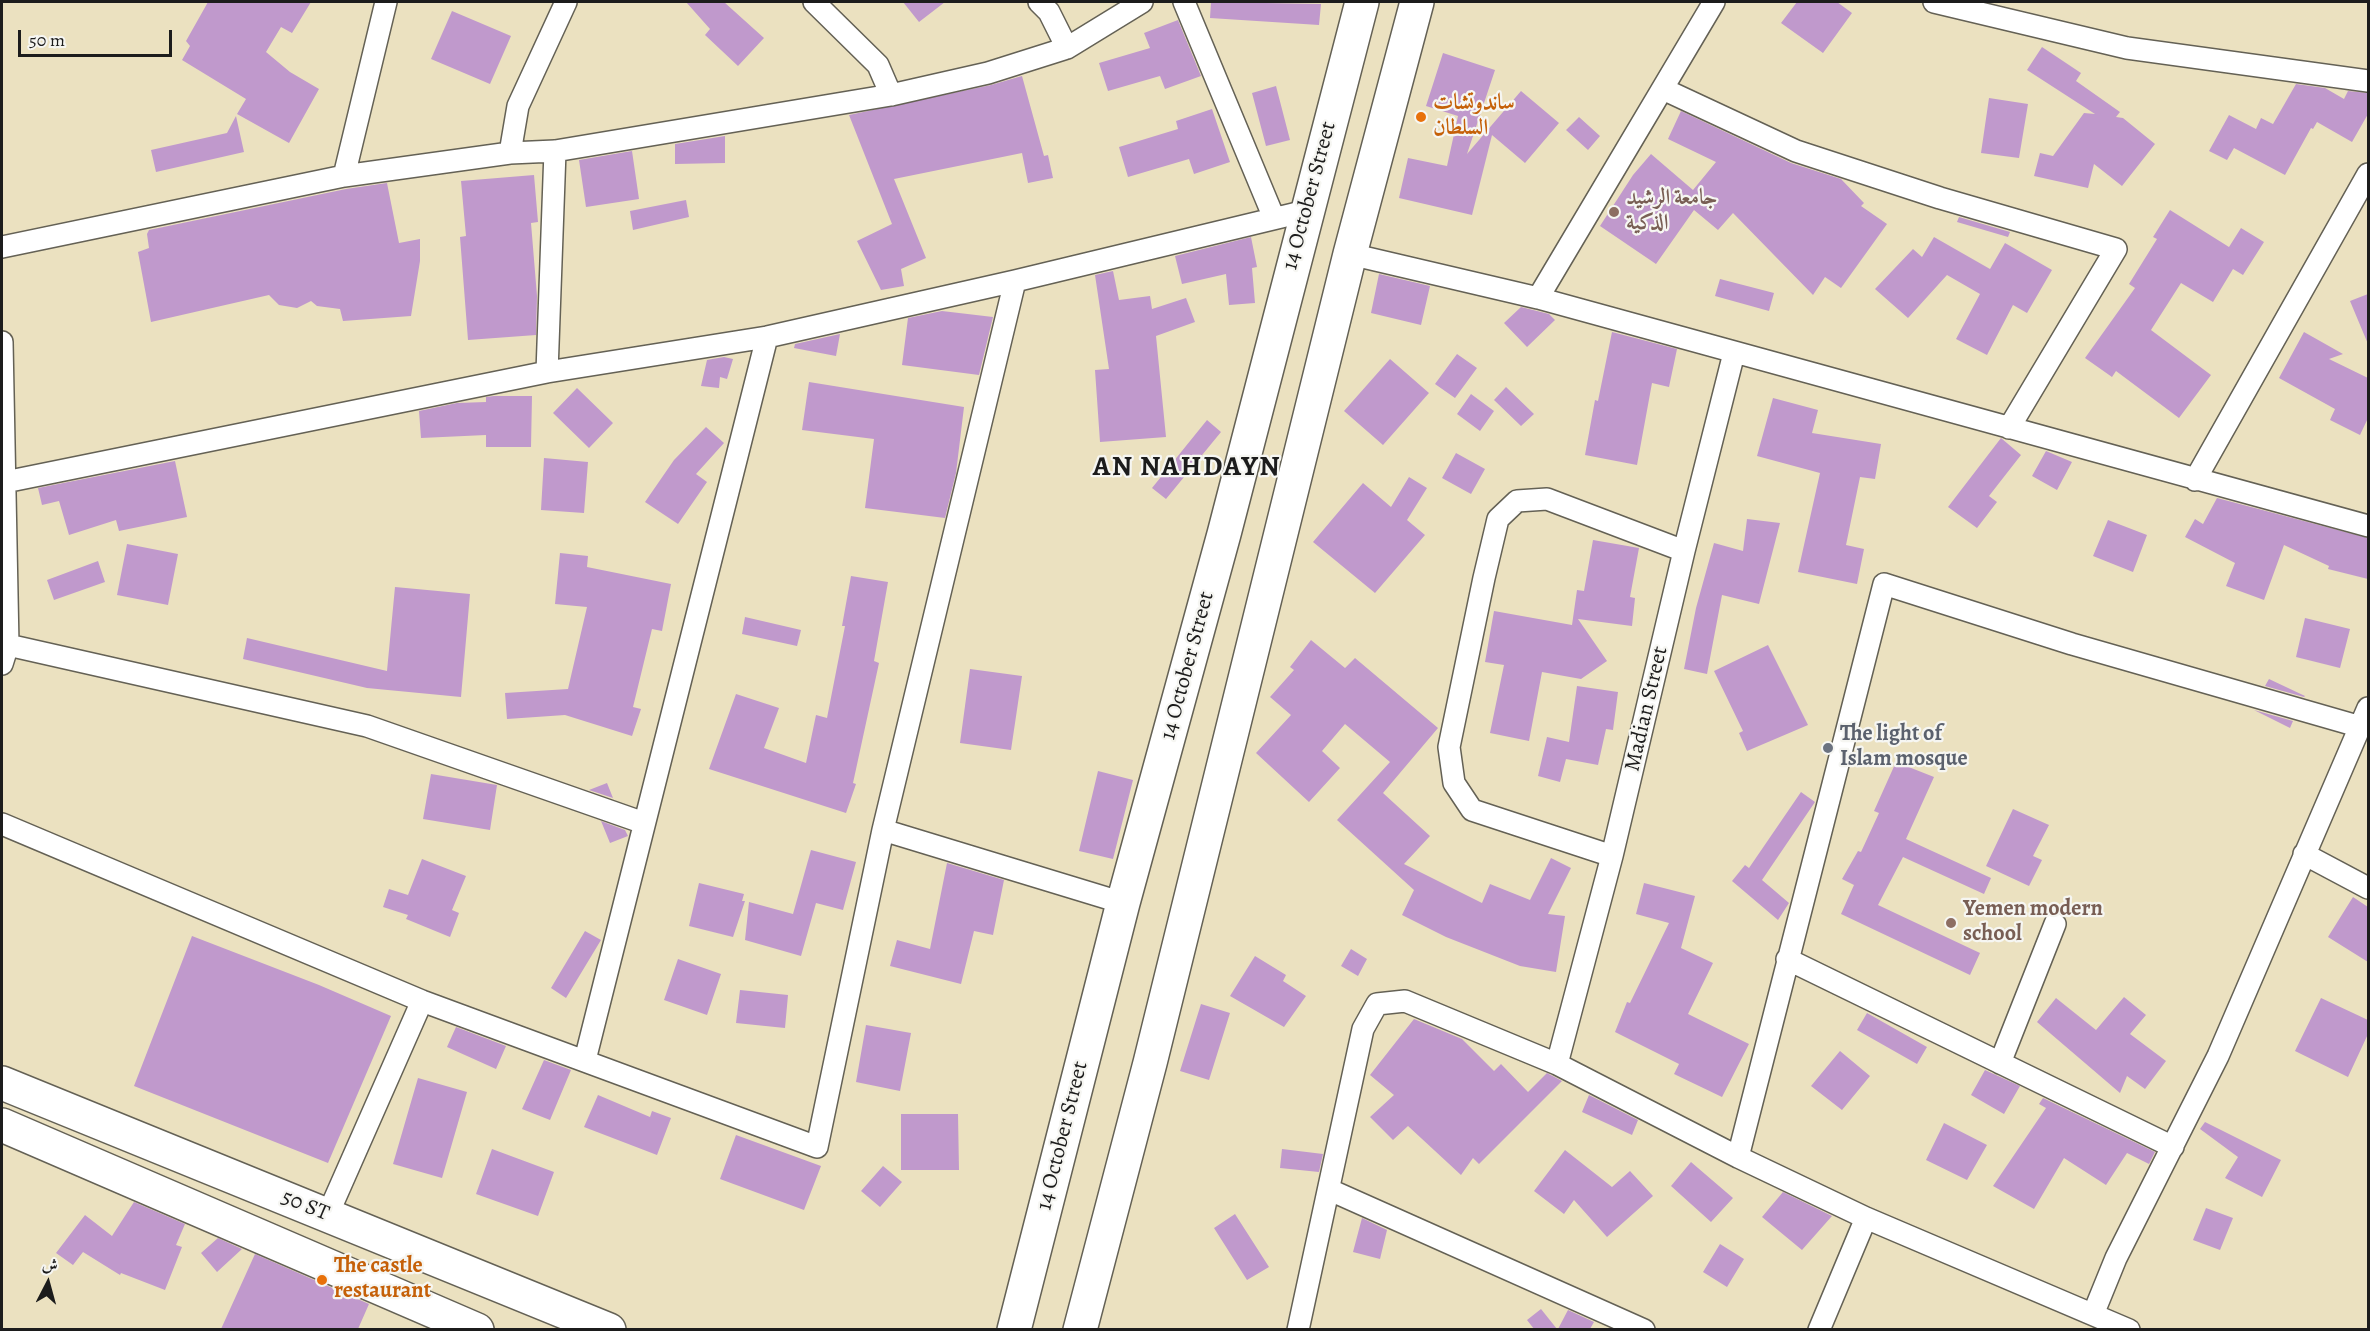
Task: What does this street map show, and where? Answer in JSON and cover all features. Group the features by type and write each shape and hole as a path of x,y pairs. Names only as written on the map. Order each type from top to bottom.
{"main road":[{"path":"1080,1329 1150,1063 1350,254 1417,2"},
{"name":"14 October Street","path":"1013,1329 1123,903 1224,534 1360,3"},
{"name":"50 ST","path":"2,1083 609,1329"},
{"name":"50 ST","path":"2,1125 477,1329"},
{"path":"396,1294 409,1284 415,1270 415,1252"},
{"path":"484,1329 482,1314 488,1298 505,1287"}],"street":[{"path":"344,176 386,2"},
{"path":"510,153 518,106 566,2"},
{"path":"814,2 878,64 891,95"},
{"path":"1039,2 1049,12 1066,48"},
{"path":"2,248 344,176 510,153 555,151 891,95 987,73 1066,48 1142,2"},
{"path":"1184,2 1274,218"},
{"path":"1538,298 1714,2"},
{"path":"1934,2 2127,48 2368,81"},
{"path":"1663,89 1796,151 1940,198 2116,249 2009,428"},
{"path":"546,372 555,151"},
{"path":"2195,480 2368,174"},
{"path":"5,482 546,372 767,337 1015,282 1306,211"},
{"path":"1350,254 1538,298 2368,526"},
{"path":"2,824 422,1001 816,1147 883,830 1015,282"},
{"path":"585,1060 767,337"},
{"path":"2,342 5,655 367,726 644,823"},
{"name":"Madian Street","path":"1557,1064 1612,856 1684,551 1734,353"},
{"path":"1612,856 1472,810 1454,783 1449,747 1484,578 1498,519 1517,501 1547,499 1684,551"},
{"path":"1738,1157 1884,584 2072,644 2365,718 2218,1056 2116,1258 2094,1312"},
{"path":"883,830 1123,903"},
{"path":"2304,854 2368,888"},
{"path":"2000,1063 2055,924"},
{"path":"1787,959 2173,1147"},
{"path":"328,1214 422,1001"},
{"path":"1298,1329 1330,1190 1363,1029 1377,1004 1405,1001 1557,1064 1738,1157 1866,1218 2094,1312 2129,1329"},
{"path":"1330,1190 1644,1329"},
{"path":"1819,1329 1866,1218"}],"building":[{"path":"208,2 311,2 292,33 281,27 266,52 290,72 319,89 289,143 237,114 246,99 182,60 190,46 186,41"},
{"path":"686,2 724,2 764,38 738,66 705,35 710,29"},
{"path":"903,2 945,2 919,22"},
{"path":"1211,2 1321,4 1319,25 1210,18"},
{"path":"1797,2 1837,2 1852,13 1823,53 1781,23"},
{"path":"452,11 511,36 490,84 431,59"},
{"path":"1178,20 1201,76 1165,89 1160,76 1108,91 1099,63 1150,48 1144,33"},
{"path":"2042,47 2081,73 2076,81 2120,112 2116,117 2123,118 2155,144 2122,186 2094,164 2088,188 2034,176 2040,153 2053,156 2084,113 2095,114 2027,70"},
{"path":"1443,53 1495,70 1467,154 1521,91 1559,123 1525,163 1492,135 1472,215 1399,198 1408,158 1447,166 1458,116 1426,106"},
{"path":"1022,76 1044,156 1048,155 1053,178 1028,183 1022,153 894,179 926,258 901,269 904,286 881,290 857,241 892,224 849,115 991,85"},
{"path":"2296,84 2325,88 2344,99 2348,91 2368,93 2368,114 2352,142 2317,122 2313,129 2311,128 2285,175 2234,148 2227,160 2209,151 2229,115 2256,129 2261,118 2273,124"},
{"path":"1276,86 1290,140 1266,146 1252,93"},
{"path":"1989,98 2028,104 2019,158 1981,153"},
{"path":"1212,109 1230,162 1194,174 1189,159 1128,177 1119,147 1178,129 1176,121"},
{"path":"1681,111 1791,163 1841,179 1864,203 1861,206 1887,224 1841,288 1825,277 1813,295 1733,213 1718,230 1694,210 1656,264 1600,226 1633,175 1651,154 1693,190 1716,162 1668,139"},
{"path":"236,116 244,152 156,172 151,150 227,133"},
{"path":"1579,117 1600,136 1588,150 1566,130"},
{"path":"725,136 725,163 675,164 675,144"},
{"path":"632,151 639,199 586,207 579,160"},
{"path":"534,175 538,222 531,223 537,296 536,335 468,340 460,237 466,236 461,181"},
{"path":"387,183 399,243 420,239 420,261 411,316 343,321 340,309 317,306 311,301 297,308 279,305 269,295 151,322 138,252 149,248 147,234 149,230 346,189"},
{"path":"686,200 689,217 633,230 630,211"},
{"path":"2170,210 2229,247 2241,228 2264,242 2243,275 2233,269 2213,302 2181,283 2151,330 2211,375 2179,418 2116,371 2112,377 2085,358 2135,288 2129,284 2157,239 2153,237"},
{"path":"1959,217 2010,232 2008,237 1957,222"},
{"path":"1251,237 1257,267 1252,268 1255,303 1229,305 1226,274 1182,284 1175,256"},
{"path":"1934,237 1990,269 2005,243 2052,270 2027,313 2013,305 1987,355 1956,339 1980,294 1947,275 1908,318 1875,289 1913,249 1922,257"},
{"path":"1113,271 1119,300 1150,296 1152,309 1186,298 1195,322 1156,336 1166,437 1100,442 1095,370 1109,369 1095,275"},
{"path":"1379,274 1430,286 1421,325 1371,313"},
{"path":"1720,279 1774,293 1769,311 1715,296"},
{"path":"2368,294 2368,344 2350,301"},
{"path":"1521,307 1549,314 1555,320 1527,347 1504,323"},
{"path":"942,311 993,317 979,375 902,365 908,318"},
{"path":"1612,332 1677,349 1669,387 1652,383 1637,465 1585,455 1595,400 1598,401"},
{"path":"2304,332 2343,354 2329,359 2368,378 2368,418 2360,435 2330,420 2335,409 2279,378"},
{"path":"840,334 836,356 794,348 795,344"},
{"path":"1457,354 1477,368 1455,398 1435,384"},
{"path":"724,357 733,359 727,379 720,377 719,388 701,386 707,360"},
{"path":"1390,359 1429,393 1383,445 1344,411"},
{"path":"809,382 964,407 956,473 945,518 865,508 874,439 802,430"},
{"path":"1506,387 1534,414 1521,426 1494,400"},
{"path":"577,388 613,423 589,448 553,413"},
{"path":"1471,394 1494,411 1480,431 1457,414"},
{"path":"532,396 531,447 486,447 486,435 421,438 419,411 457,403 486,402 486,397"},
{"path":"1773,398 1818,410 1812,433 1881,444 1875,479 1860,477 1846,545 1864,549 1857,584 1798,572 1820,473 1757,456"},
{"path":"1207,420 1221,432 1166,499 1152,488"},
{"path":"706,427 724,443 696,474 707,482 678,524 645,502 674,460"},
{"path":"2001,438 2021,455 1989,496 1997,502 1977,528 1948,507"},
{"path":"2046,451 2072,462 2057,490 2032,476"},
{"path":"1456,453 1485,469 1471,494 1442,478"},
{"path":"544,458 588,462 584,513 541,510"},
{"path":"175,461 187,517 119,531 116,520 69,535 59,501 42,505 38,488"},
{"path":"1409,477 1427,488 1407,520 1425,535 1375,593 1313,542 1363,483 1391,507"},
{"path":"2217,498 2368,538 2368,579 2328,569 2329,566 2284,545 2264,600 2226,586 2235,563 2185,537 2195,519 2203,524"},
{"path":"1747,519 1780,523 1759,604 1722,595 1707,674 1684,669 1696,608 1714,543 1743,551"},
{"path":"2108,520 2147,535 2133,572 2093,556"},
{"path":"1593,540 1639,548 1630,597 1635,598 1632,626 1578,619 1607,661 1581,679 1542,672 1529,741 1490,733 1504,665 1485,662 1494,611 1572,625 1577,590 1584,591"},
{"path":"127,544 178,554 168,605 117,595"},
{"path":"560,553 588,556 587,567 671,584 662,631 652,629 633,707 641,709 632,736 565,715 507,719 505,693 568,689 587,607 555,604"},
{"path":"98,561 105,582 54,600 47,580"},
{"path":"851,576 888,582 874,661 879,663 853,783 856,784 846,813 709,769 736,694 779,708 764,748 806,763 816,715 827,718 845,626 842,626"},
{"path":"395,587 470,594 461,697 367,688 243,659 247,638 387,671"},
{"path":"745,617 801,630 797,646 742,634"},
{"path":"2305,618 2350,629 2340,668 2296,657"},
{"path":"1311,640 1345,668 1355,658 1438,728 1383,793 1430,836 1404,864 1482,903 1490,884 1530,900 1551,858 1571,868 1548,914 1565,916 1556,972 1520,966 1446,937 1402,915 1414,890 1337,820 1390,762 1345,724 1322,751 1340,768 1309,802 1256,753 1291,715 1270,697 1294,670 1290,667"},
{"path":"1768,645 1808,725 1747,751 1739,733 1743,731 1714,671"},
{"path":"970,669 1022,676 1011,750 960,743"},
{"path":"2269,679 2305,696 2265,686"},
{"path":"1577,686 1618,692 1613,730 1606,729 1598,765 1566,759 1560,782 1538,776 1547,737 1569,742"},
{"path":"2254,710 2293,721 2290,728"},
{"path":"1896,762 1934,777 1906,839 1991,878 1984,894 1903,857 1878,905 1980,953 1970,975 1841,914 1854,885 1842,879 1858,851 1861,852 1879,813 1874,811"},
{"path":"1098,771 1133,780 1113,859 1079,851"},
{"path":"431,774 497,785 490,830 423,819"},
{"path":"607,783 613,798 589,790"},
{"path":"1801,792 1815,802 1762,880 1789,903 1778,920 1732,881 1745,865 1749,868"},
{"path":"2013,809 2049,825 2033,856 2042,860 2029,886 1986,866"},
{"path":"601,821 625,830 628,836 610,843"},
{"path":"811,850 856,862 843,910 816,903 801,956 745,940 749,902 793,914"},
{"path":"422,859 466,876 452,910 459,913 450,937 406,919 408,915 383,907 389,889 408,895"},
{"path":"947,863 1004,880 993,935 974,931 961,984 890,966 897,940 930,949"},
{"path":"699,883 744,894 742,901 745,901 733,937 689,926"},
{"path":"1644,883 1695,896 1681,948 1713,963 1688,1014 1749,1044 1722,1097 1674,1074 1679,1064 1615,1032 1627,1002 1630,1003 1669,923 1636,914"},
{"path":"2353,897 2368,907 2368,962 2328,937"},
{"path":"585,931 601,940 566,998 551,988"},
{"path":"192,936 319,985 391,1016 328,1163 134,1086"},
{"path":"1351,949 1367,959 1358,976 1341,966"},
{"path":"1255,956 1286,975 1283,981 1306,996 1284,1027 1230,996"},
{"path":"678,959 721,974 707,1015 664,1000"},
{"path":"740,990 788,995 785,1028 736,1023"},
{"path":"2124,997 2146,1015 2130,1034 2166,1061 2145,1089 2127,1076 2120,1093 2037,1022 2056,998 2096,1030"},
{"path":"2321,998 2368,1020 2368,1034 2348,1077 2295,1051"},
{"path":"1201,1004 1230,1013 1209,1080 1180,1071"},
{"path":"1867,1013 1927,1047 1917,1064 1857,1030"},
{"path":"1414,1019 1462,1039 1494,1071 1501,1064 1528,1092 1547,1073 1562,1081 1479,1164 1473,1158 1461,1175 1408,1126 1393,1140 1370,1117 1394,1095 1370,1075"},
{"path":"866,1025 911,1033 900,1091 856,1082"},
{"path":"456,1027 506,1046 496,1069 447,1047"},
{"path":"1840,1051 1870,1076 1842,1110 1811,1086"},
{"path":"544,1060 571,1070 550,1120 522,1109"},
{"path":"1985,1070 2020,1086 2004,1114 1971,1095"},
{"path":"418,1078 467,1092 442,1178 393,1164"},
{"path":"598,1095 650,1117 652,1111 671,1118 657,1155 584,1127"},
{"path":"1589,1095 1638,1120 1632,1135 1582,1112"},
{"path":"2043,1098 2155,1152 2149,1164 2127,1153 2106,1185 2064,1158 2034,1209 1993,1186 2046,1108 2039,1104"},
{"path":"901,1114 958,1114 959,1170 901,1170"},
{"path":"2205,1122 2281,1160 2262,1197 2225,1178 2238,1157 2200,1129"},
{"path":"1944,1123 1987,1145 1967,1180 1926,1160"},
{"path":"736,1135 821,1166 804,1210 720,1179"},
{"path":"492,1149 554,1172 538,1216 476,1194"},
{"path":"1282,1149 1323,1154 1319,1172 1280,1168"},
{"path":"1565,1150 1612,1187 1630,1171 1653,1196 1607,1237 1574,1200 1564,1214 1534,1191"},
{"path":"1691,1162 1733,1198 1711,1222 1671,1186"},
{"path":"883,1166 902,1182 880,1207 861,1191"},
{"path":"1783,1192 1832,1216 1802,1250 1762,1217"},
{"path":"134,1202 185,1224 176,1245 182,1247 165,1290 121,1273 120,1275 83,1252 73,1265 56,1253 85,1215 112,1236"},
{"path":"2206,1208 2233,1218 2220,1250 2193,1240"},
{"path":"1235,1214 1269,1267 1247,1280 1214,1228"},
{"path":"1362,1218 1387,1230 1380,1259 1353,1252"},
{"path":"218,1238 242,1249 217,1272 201,1253"},
{"path":"1720,1244 1744,1259 1727,1287 1703,1272"},
{"path":"255,1254 369,1304 358,1329 221,1329"},
{"path":"1541,1309 1557,1329 1534,1329 1527,1320"},
{"path":"1568,1310 1594,1322 1590,1329 1558,1329"}],"place":[{"name":"ساندوتشات السلطان","path":"1421,117"},
{"name":"جامعة الرشيد الذكية","path":"1614,212"},
{"name":"The light of Islam mosque","path":"1828,748"},
{"name":"Yemen modern school","path":"1951,923"},
{"name":"The castle restaurant","path":"322,1280"}],"district":[{"name":"AN NAHDAYN","path":"1187,468"}]}
